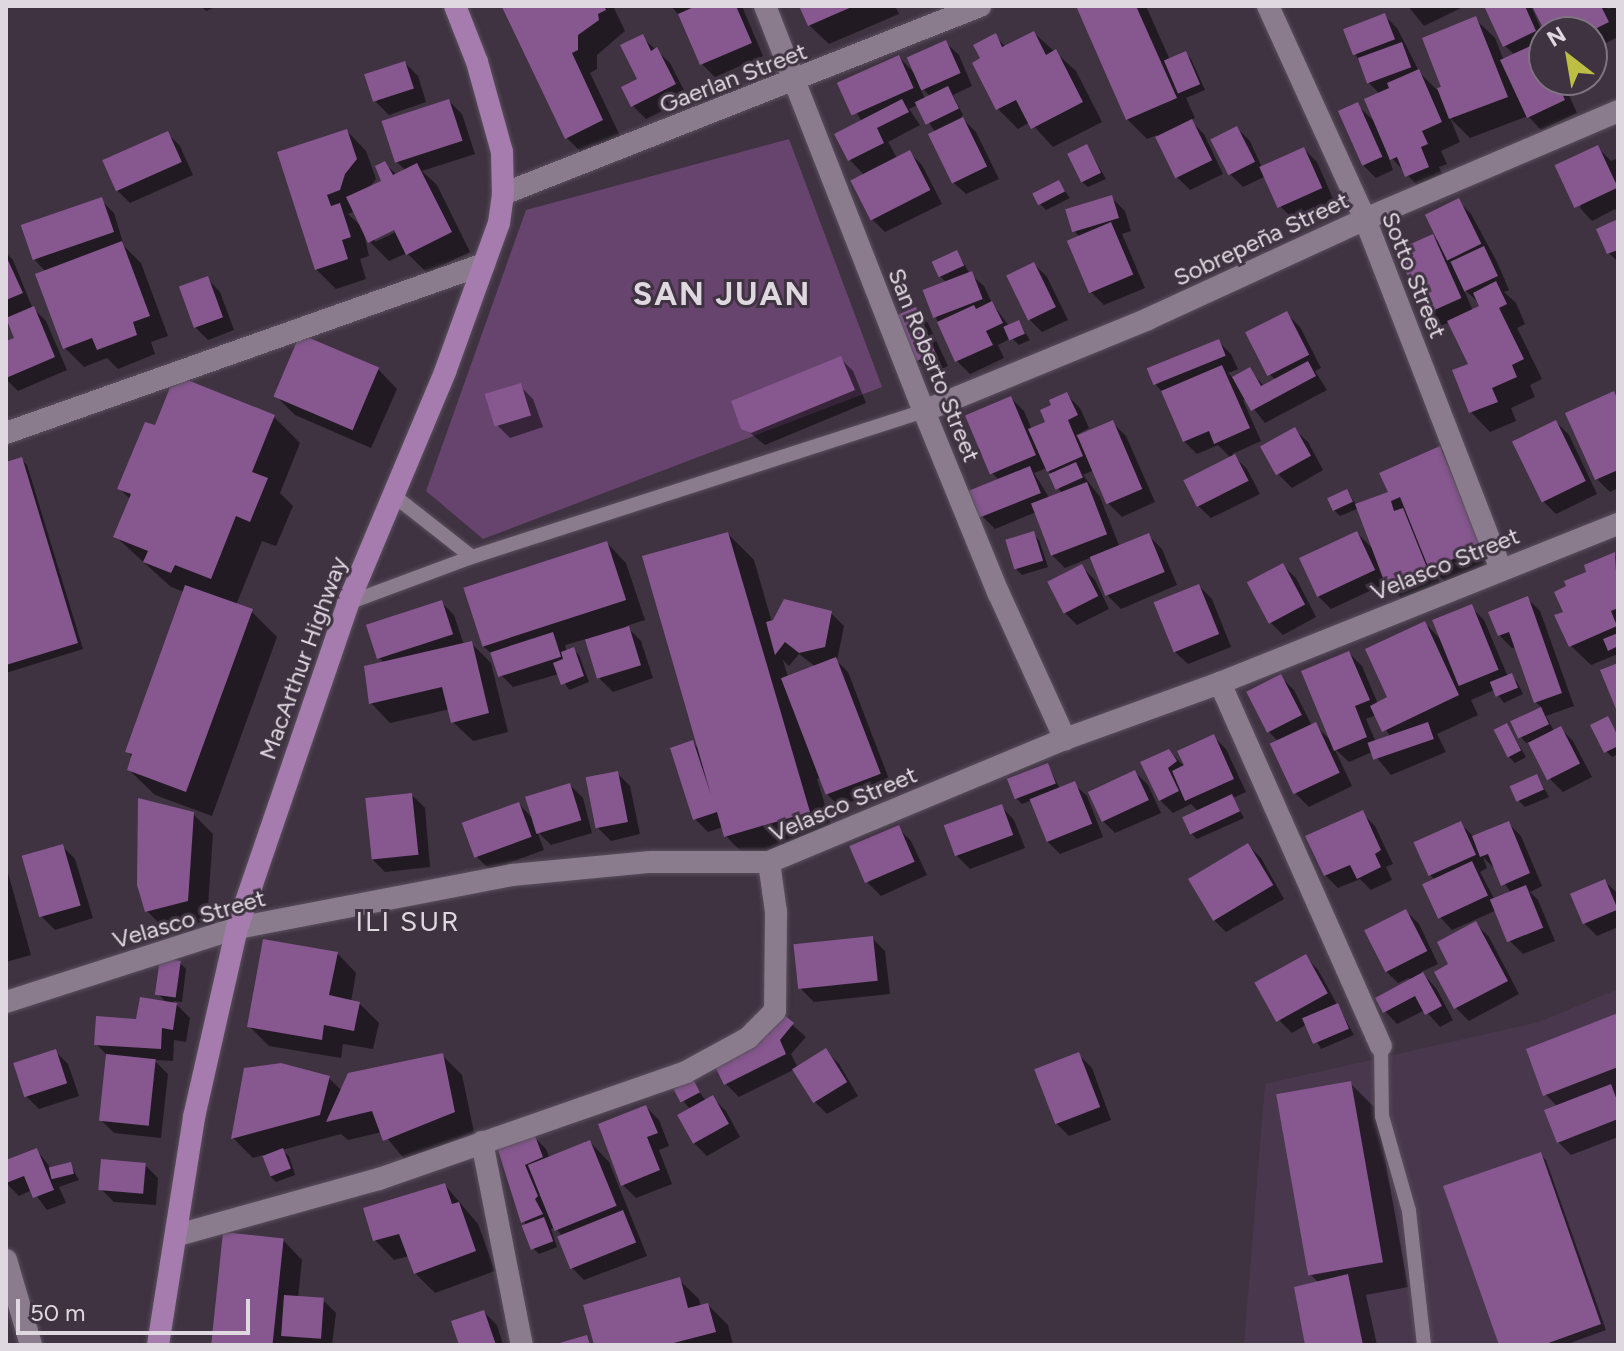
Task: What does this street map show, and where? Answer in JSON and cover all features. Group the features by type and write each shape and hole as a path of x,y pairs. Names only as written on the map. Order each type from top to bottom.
{"highway":[{"name":"MacArthur Highway","path":"158,1345 178,1235 194,1117 237,928 348,603 445,372 499,223 503,194 502,152 477,62 455,6"}],"street":[{"name":"San Roberto Street","path":"765,6 998,592 1065,739"},
{"name":"Gaerlan Street","path":"503,194 795,82 980,6"},
{"name":"Sotto Street","path":"1268,6 1365,219 1501,569"},
{"name":"Sobrepeña Street","path":"924,411 1148,319 1365,219 1618,111"},
{"path":"6,433 484,264"},
{"name":"Velasco Street","path":"6,1002 237,928 512,875 650,862 769,862 1065,739 1220,683 1618,524"},
{"path":"1220,683 1381,1046"},
{"path":"178,1235 379,1179 686,1072 748,1038 775,1011 776,912 769,862"},
{"path":"482,1142 522,1345"},
{"path":"6,1260 31,1345"}],"lane":[{"path":"348,603 472,557 924,411"},
{"path":"393,495 472,557"},
{"path":"1381,1046 1382,1116 1409,1211 1424,1345"}],"shaded area":[{"path":"789,139 882,387 483,539 426,491 526,210"},
{"path":"1618,989 1618,1345 1244,1345 1265,1084 1539,1022"}],"building":[{"path":"604,6 606,10 598,14 599,20 578,35 578,50 572,53 603,120 565,139 502,7"},
{"path":"696,6 736,6 752,43 700,65 678,14"},
{"path":"799,6 854,6 808,26"},
{"path":"1076,6 1136,6 1177,98 1126,120"},
{"path":"1484,6 1525,6 1529,16 1528,35 1503,47"},
{"path":"1532,6 1601,6 1606,16 1537,16"},
{"path":"1385,13 1395,39 1353,55 1343,29"},
{"path":"1476,16 1508,97 1449,119 1437,88 1441,87 1422,38"},
{"path":"1034,31 1046,55 1056,49 1083,102 1031,129 1016,100 996,110 972,63 980,58 973,45 996,33 1002,47"},
{"path":"643,34 651,51 657,47 676,84 631,107 621,87 637,79 620,45"},
{"path":"946,40 961,73 921,90 907,57"},
{"path":"1402,42 1411,67 1367,83 1358,58"},
{"path":"1528,47 1528,96 1563,96 1565,100 1527,118 1500,60"},
{"path":"1186,51 1200,84 1178,94 1164,60"},
{"path":"899,55 914,88 852,116 837,83"},
{"path":"405,61 414,89 373,102 364,74"},
{"path":"1419,69 1442,122 1422,131 1428,144 1421,147 1429,167 1405,177 1397,157 1390,160 1364,99 1389,88 1387,83"},
{"path":"948,86 959,108 926,125 915,102"},
{"path":"449,99 463,141 395,163 381,121"},
{"path":"902,99 909,112 877,128 884,143 848,161 834,134"},
{"path":"1358,102 1382,157 1362,166 1338,111"},
{"path":"963,117 987,166 952,184 928,134"},
{"path":"1192,119 1212,160 1175,178 1155,137"},
{"path":"1237,126 1255,162 1228,175 1210,140"},
{"path":"347,129 357,159 345,174 340,190 327,195 331,206 340,203 351,237 342,240 348,259 315,270 277,152"},
{"path":"168,131 182,162 116,191 102,160"},
{"path":"1087,144 1101,173 1081,182 1067,154"},
{"path":"1598,145 1618,188 1574,208 1554,165"},
{"path":"1304,147 1322,188 1278,208 1259,167"},
{"path":"910,150 930,190 871,221 850,180"},
{"path":"385,161 393,175 417,163 452,232 406,255 394,230 368,243 346,197 381,181 375,166"},
{"path":"1059,180 1065,192 1038,205 1032,194"},
{"path":"1112,195 1119,218 1072,232 1065,209"},
{"path":"102,197 114,232 33,260 21,225"},
{"path":"1459,198 1481,244 1447,260 1425,215"},
{"path":"1618,219 1618,250 1607,254 1596,229"},
{"path":"1111,222 1133,274 1089,293 1067,241"},
{"path":"1433,234 1461,298 1425,314 1396,250"},
{"path":"122,241 150,316 133,322 137,335 97,350 92,338 63,349 35,274"},
{"path":"1484,246 1498,276 1464,292 1450,262"},
{"path":"957,250 964,265 939,277 932,262"},
{"path":"6,256 23,293 6,300"},
{"path":"1034,262 1056,307 1028,321 1006,276"},
{"path":"972,271 983,299 933,318 923,290"},
{"path":"208,276 223,317 194,328 179,287"},
{"path":"1496,281 1507,304 1499,308 1524,359 1512,365 1517,377 1492,388 1498,402 1469,413 1452,370 1468,364 1447,321 1479,306 1473,293"},
{"path":"992,301 1003,323 986,331 993,345 955,362 937,322 974,305 976,309"},
{"path":"34,306 55,357 6,378 6,341 14,338 6,318"},
{"path":"916,307 936,353 914,362 895,316"},
{"path":"1287,311 1309,355 1267,376 1245,332"},
{"path":"1019,320 1025,334 1009,340 1003,327"},
{"path":"300,334 379,368 353,430 273,397"},
{"path":"1219,339 1226,356 1153,385 1147,368"},
{"path":"841,356 855,390 751,433 741,429 731,401"},
{"path":"1308,361 1316,376 1251,411 1232,377 1250,367 1261,386"},
{"path":"1222,365 1250,428 1214,444 1209,431 1183,442 1161,391"},
{"path":"175,375 275,415 252,472 268,478 250,522 236,516 211,579 175,565 171,573 143,562 148,551 113,537 131,494 117,489 145,422 155,425"},
{"path":"521,383 531,416 495,427 485,394"},
{"path":"1614,391 1618,401 1618,470 1595,480 1565,413"},
{"path":"1067,392 1078,415 1068,420 1083,456 1047,472 1028,429 1045,422 1040,410 1051,405 1049,400"},
{"path":"1011,396 1036,455 990,474 965,416"},
{"path":"1113,420 1142,489 1106,504 1077,435"},
{"path":"1556,420 1586,481 1542,503 1512,441"},
{"path":"1295,427 1311,456 1276,475 1260,446"},
{"path":"1440,446 1482,547 1429,569 1400,497 1391,501 1394,511 1403,508 1428,570 1386,586 1355,504 1388,492 1379,473"},
{"path":"1235,454 1249,481 1197,507 1183,480"},
{"path":"22,457 78,643 6,665 6,462"},
{"path":"1076,462 1083,478 1056,490 1049,474"},
{"path":"1030,466 1041,493 980,518 969,491"},
{"path":"1087,482 1107,534 1051,556 1031,504"},
{"path":"1347,489 1353,502 1333,511 1327,498"},
{"path":"1034,531 1043,561 1014,569 1005,540"},
{"path":"1357,531 1375,570 1317,597 1299,558"},
{"path":"728,532 810,812 724,837 717,812 693,820 670,748 693,740 711,795 642,556"},
{"path":"1149,533 1165,572 1105,596 1090,557"},
{"path":"607,541 626,600 483,647 463,588"},
{"path":"1615,552 1618,608 1611,611 1617,626 1569,647 1554,615 1563,612 1554,592 1566,586 1564,581 1586,572 1584,565"},
{"path":"1283,563 1305,604 1269,624 1247,582"},
{"path":"1082,564 1098,596 1064,614 1047,582"},
{"path":"1199,584 1219,634 1174,652 1154,602"},
{"path":"185,585 253,609 186,792 127,770 132,754 125,752"},
{"path":"1528,596 1562,693 1534,703 1509,632 1498,636 1488,612"},
{"path":"784,599 832,611 825,647 799,653 785,642 775,655 766,622 773,620"},
{"path":"442,600 453,634 377,659 366,625"},
{"path":"1472,604 1499,670 1459,686 1432,620"},
{"path":"1425,621 1459,695 1382,732 1370,706 1387,697 1365,649"},
{"path":"629,626 641,665 597,679 585,639"},
{"path":"553,632 561,657 498,677 490,652"},
{"path":"1618,633 1618,646 1608,651 1603,639"},
{"path":"472,641 489,713 451,723 442,687 369,704 364,666"},
{"path":"574,647 584,676 561,685 553,663 563,659 561,652"},
{"path":"1349,651 1370,700 1355,706 1367,737 1334,751 1301,671"},
{"path":"836,657 881,774 826,795 781,678"},
{"path":"1618,663 1618,714 1600,670"},
{"path":"1512,673 1518,688 1496,697 1490,682"},
{"path":"1281,674 1302,715 1267,733 1246,692"},
{"path":"1541,707 1549,724 1518,739 1510,721"},
{"path":"1608,716 1618,736 1618,746 1604,753 1590,725"},
{"path":"1316,722 1340,773 1293,794 1270,744"},
{"path":"1428,722 1434,739 1373,760 1367,743"},
{"path":"1507,723 1521,751 1508,757 1494,730"},
{"path":"1561,726 1580,763 1547,780 1528,743"},
{"path":"1214,734 1234,779 1185,801 1172,771 1184,765 1177,751"},
{"path":"1169,749 1177,761 1168,768 1179,791 1159,801 1140,762"},
{"path":"1048,763 1056,784 1015,799 1007,779"},
{"path":"1135,770 1149,800 1102,822 1088,792"},
{"path":"618,771 628,822 596,828 586,777"},
{"path":"1537,774 1544,790 1517,802 1510,786"},
{"path":"1075,781 1092,824 1047,842 1030,799"},
{"path":"570,783 581,820 536,834 525,797"},
{"path":"412,793 418,855 372,860 365,798"},
{"path":"1232,794 1240,811 1190,834 1182,817"},
{"path":"138,798 194,812 188,901 145,912 137,885"},
{"path":"519,802 532,837 474,858 462,823"},
{"path":"1002,804 1013,835 955,856 944,825"},
{"path":"1363,810 1381,850 1375,854 1381,867 1357,879 1350,865 1324,876 1305,836"},
{"path":"1461,821 1476,855 1429,876 1413,842"},
{"path":"1509,821 1530,873 1501,886 1488,854 1480,857 1472,836"},
{"path":"899,825 915,862 865,883 849,846"},
{"path":"1248,843 1273,885 1213,921 1188,879"},
{"path":"63,844 81,906 39,917 22,856"},
{"path":"1472,861 1488,895 1438,919 1422,884"},
{"path":"1605,879 1618,909 1583,924 1570,894"},
{"path":"1526,885 1543,928 1507,942 1490,900"},
{"path":"1406,909 1427,951 1385,972 1364,930"},
{"path":"1476,921 1508,981 1454,1009 1434,972 1448,964 1437,942"},
{"path":"873,936 878,981 798,989 793,944"},
{"path":"263,939 338,952 329,995 360,1002 354,1031 324,1025 322,1040 247,1027"},
{"path":"1306,954 1328,993 1276,1022 1254,983"},
{"path":"160,958 181,961 176,998 155,995"},
{"path":"1423,972 1442,1006 1425,1015 1415,996 1383,1013 1375,998"},
{"path":"140,997 177,1003 173,1030 162,1028 161,1049 94,1045 96,1016 136,1019"},
{"path":"1338,1003 1349,1029 1313,1044 1302,1018"},
{"path":"1618,1013 1618,1067 1543,1096 1526,1049"},
{"path":"783,1014 794,1023 780,1040 786,1054 724,1085 713,1062 766,1036"},
{"path":"826,1048 847,1082 813,1103 792,1069"},
{"path":"56,1049 67,1083 24,1097 13,1063"},
{"path":"1079,1052 1100,1107 1055,1124 1034,1069"},
{"path":"443,1053 455,1112 383,1141 372,1111 326,1122 348,1073"},
{"path":"106,1054 156,1059 149,1126 99,1121"},
{"path":"281,1063 330,1076 320,1115 231,1139 244,1068"},
{"path":"693,1079 700,1092 681,1103 674,1089"},
{"path":"1351,1081 1383,1262 1308,1275 1276,1094"},
{"path":"1611,1084 1618,1103 1618,1119 1557,1143 1544,1110"},
{"path":"713,1095 729,1124 693,1144 677,1115"},
{"path":"646,1105 658,1133 647,1137 660,1170 621,1186 598,1124"},
{"path":"534,1133 543,1157 525,1165 543,1214 521,1223 497,1147"},
{"path":"590,1140 617,1206 554,1231 528,1165"},
{"path":"37,1148 54,1190 33,1198 24,1176 6,1183 6,1160"},
{"path":"283,1148 291,1169 270,1176 262,1156"},
{"path":"1541,1152 1601,1324 1543,1345 1499,1345 1443,1186"},
{"path":"101,1159 146,1163 143,1194 98,1190"},
{"path":"71,1162 74,1174 52,1179 49,1168"},
{"path":"445,1183 452,1204 459,1202 476,1251 414,1274 399,1234 373,1241 363,1208"},
{"path":"623,1210 636,1242 570,1269 557,1237"},
{"path":"544,1217 553,1241 531,1250 522,1226"},
{"path":"223,1232 284,1238 272,1345 211,1345"},
{"path":"1348,1274 1363,1345 1305,1345 1294,1287"},
{"path":"680,1277 688,1308 708,1303 716,1332 666,1345 594,1345 583,1305"},
{"path":"284,1295 324,1298 321,1339 281,1336"},
{"path":"484,1310 496,1345 459,1345 451,1321"},
{"path":"587,1335 590,1345 556,1345 556,1344"}],"district":[{"name":"SAN JUAN","path":"722,294"},
{"name":"ILI SUR","path":"408,921"}]}
